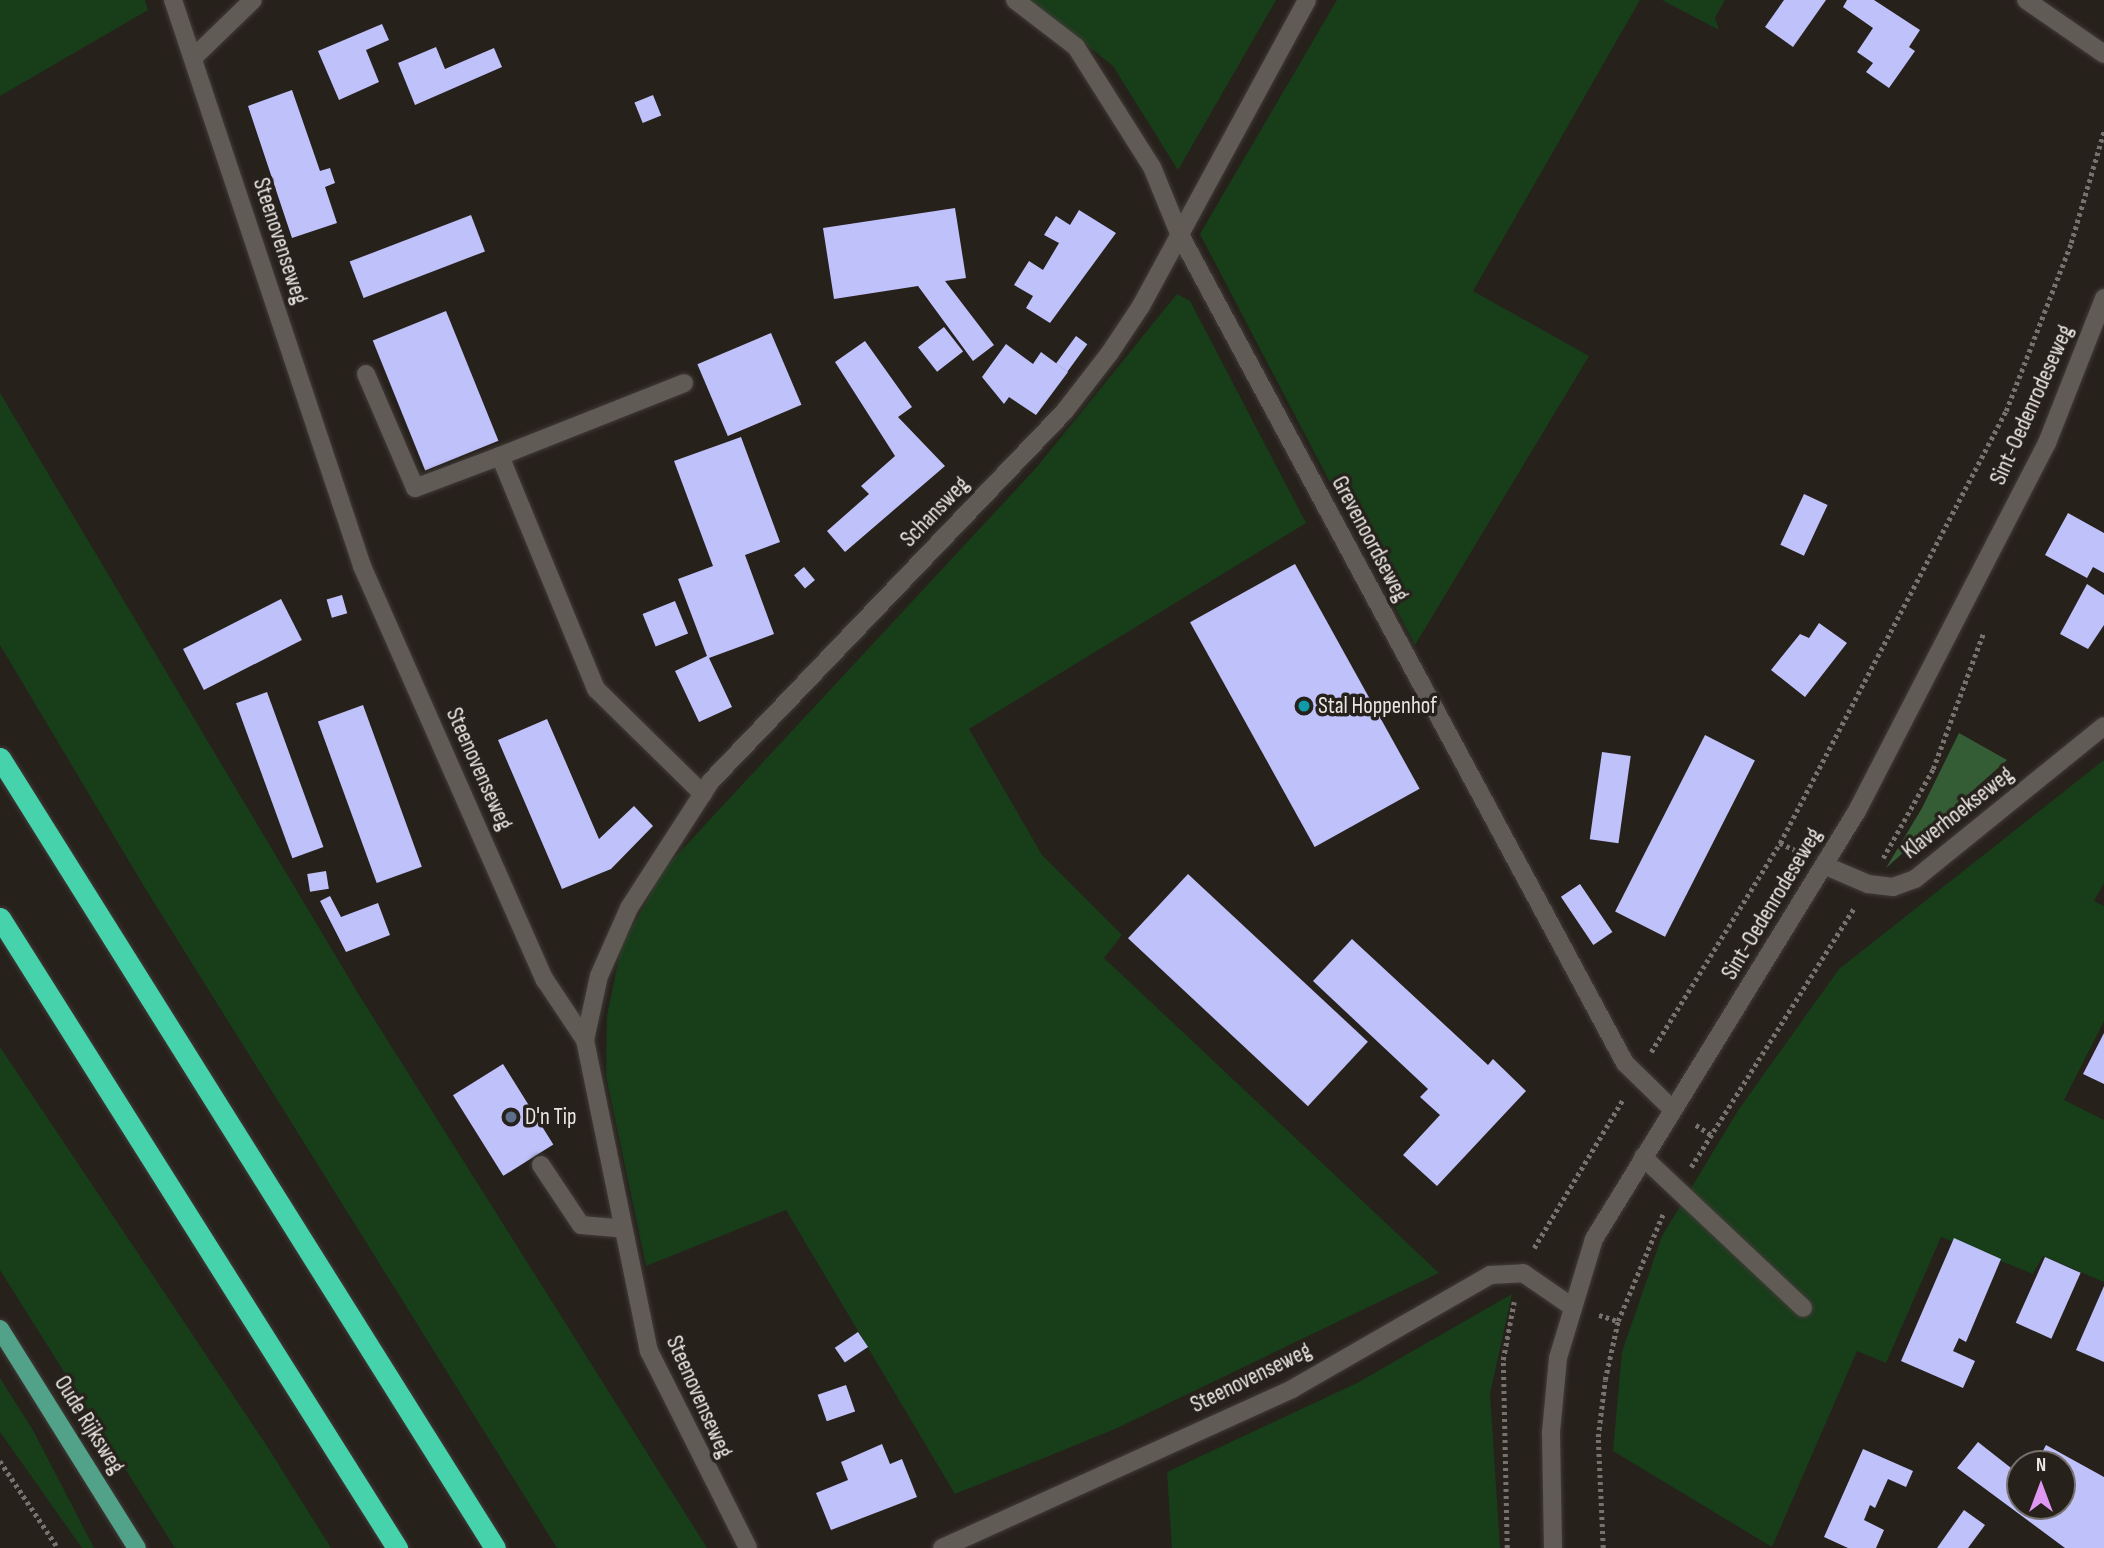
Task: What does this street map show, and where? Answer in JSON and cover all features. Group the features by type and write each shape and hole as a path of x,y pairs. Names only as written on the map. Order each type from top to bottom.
{"highway":[{"path":"0,758 495,1548"},
{"path":"0,918 397,1548"}],"main road":[{"name":"Oude Rijksweg","path":"0,1329 137,1548"}],"street":[{"name":"Steenovenseweg","path":"173,0 362,566 545,980 585,1040 619,1228 649,1351 748,1548"},
{"path":"193,58 253,0"},
{"name":"Grevenoordseweg","path":"1015,0 1076,47 1152,167 1180,233 1625,1063 1673,1110"},
{"name":"Schansweg","path":"585,1040 598,976 629,908 703,794 1064,412 1141,306 1307,0"},
{"path":"2026,0 2104,54"},
{"name":"Sint-Oedenrodeseweg","path":"1553,1548 1550,1433 1571,1306 1594,1239 1826,866 2047,443 2104,298"},
{"path":"366,374 415,488 684,383"},
{"path":"500,456 596,689 703,794"},
{"name":"Klaverhoekseweg","path":"1826,866 1868,884 1893,887 1915,879 2104,726"},
{"path":"1643,1157 1678,1185 1803,1308"},
{"path":"541,1165 581,1225 619,1228"},
{"name":"Steenovenseweg","path":"942,1548 1292,1389 1490,1275 1523,1273 1571,1306"}],"path":[{"name":"Sint-Oedenrodeseweg","path":"1780,843 2006,411 2071,243 2104,131"},
{"path":"1603,1548 1598,1437 1605,1380 1639,1263 1678,1185 1793,1012 1933,768 1989,619"},
{"path":"0,1461 58,1548"}],"green space":[{"path":"0,0 145,0 148,10 0,96"},
{"path":"1030,0 1276,0 1178,170 1113,66"},
{"path":"1337,0 1640,0 1473,291 1589,356 1415,645 1200,234"},
{"path":"1662,0 1725,0 1715,18 1719,30"},
{"path":"1177,294 1190,301 1306,523 969,729 1042,855 1122,935 1104,958 1439,1273 1115,1429 955,1494 786,1210 646,1266 606,1076 607,1015 621,948 664,869 1036,468"},
{"path":"0,393 359,995 707,1548 557,1548 145,888 0,645"},
{"path":"1959,733 2007,760 1886,868 1922,808"},
{"path":"2104,760 2104,883 2094,901 2104,906 2104,1021 2064,1100 2104,1120 2104,1282 2043,1256 2033,1274 1941,1237 1886,1363 1857,1351 1772,1547 1613,1451 1622,1352 1662,1236 1739,1109 1839,969"},
{"path":"0,1047 267,1446 331,1548 175,1548 0,1270"},
{"path":"1512,1294 1490,1394 1500,1548 1172,1548 1167,1472 1357,1383"},
{"path":"0,1378 34,1432 94,1548 82,1548 0,1432"}],"building":[{"path":"1784,0 1826,0 1793,47 1765,27"},
{"path":"1847,0 1874,0 1920,30 1909,47 1915,51 1889,88 1866,72 1873,63 1857,52 1873,28 1843,7"},
{"path":"382,24 389,40 366,50 379,82 339,100 318,51"},
{"path":"436,47 445,69 494,48 502,67 415,105 398,63"},
{"path":"292,90 320,171 330,168 335,183 325,187 337,223 292,238 248,106"},
{"path":"653,95 661,115 643,123 634,102"},
{"path":"955,208 966,278 945,281 994,345 973,361 918,286 834,299 823,228"},
{"path":"1079,210 1116,233 1050,323 1026,308 1033,296 1014,285 1029,261 1043,270 1059,243 1044,235 1056,216 1070,225"},
{"path":"471,215 485,251 364,298 350,262"},
{"path":"446,311 498,441 425,470 373,341"},
{"path":"944,327 963,351 937,372 918,347"},
{"path":"771,333 801,405 728,436 697,364"},
{"path":"1076,336 1087,344 1067,372 1056,364"},
{"path":"865,341 912,407 898,417 945,466 845,552 827,531 869,494 861,486 895,456 835,362"},
{"path":"1006,344 1033,364 1041,352 1068,372 1036,415 1009,397 1004,404 982,377"},
{"path":"741,437 780,542 745,555 774,634 709,658 732,707 699,722 675,671 707,656 678,579 713,566 674,461"},
{"path":"1804,494 1828,505 1804,556 1780,545"},
{"path":"2068,513 2104,533 2104,573 2093,567 2087,578 2045,555"},
{"name":"Stal Hoppenhof","path":"1295,564 1420,789 1315,847 1190,622"},
{"path":"804,567 815,580 805,588 794,575"},
{"path":"2087,584 2104,595 2104,625 2088,649 2060,634"},
{"path":"342,595 347,613 332,618 327,599"},
{"path":"281,599 302,640 204,690 183,649"},
{"path":"675,601 688,633 656,647 643,614"},
{"path":"1819,623 1847,643 1805,697 1771,670 1800,634 1809,638"},
{"path":"267,692 323,847 292,858 236,703"},
{"path":"363,705 422,867 377,883 318,721"},
{"path":"547,719 599,839 634,806 653,826 611,869 562,889 498,740"},
{"path":"1705,735 1755,760 1665,937 1615,911"},
{"path":"1602,752 1631,756 1618,843 1590,839"},
{"path":"326,871 329,889 310,892 307,874"},
{"path":"1188,874 1368,1042 1308,1106 1128,938"},
{"path":"1580,884 1612,932 1593,945 1561,897"},
{"path":"330,896 341,917 378,903 390,935 346,952 320,901"},
{"path":"1352,939 1488,1065 1493,1059 1526,1091 1437,1186 1403,1155 1440,1115 1420,1097 1428,1089 1313,981"},
{"path":"2104,1033 2104,1084 2083,1074"},
{"path":"503,1064 553,1145 503,1176 453,1095"},
{"path":"1954,1238 2001,1259 1966,1342 1959,1338 1953,1351 1975,1361 1963,1388 1901,1361"},
{"path":"2045,1257 2081,1273 2051,1339 2016,1323"},
{"path":"2104,1286 2104,1362 2076,1350"},
{"path":"858,1332 868,1347 845,1363 835,1348"},
{"path":"846,1385 855,1411 827,1421 818,1395"},
{"path":"1978,1442 2006,1464 2006,1504 1957,1468"},
{"path":"882,1444 890,1464 902,1459 917,1497 831,1530 816,1493 848,1480 841,1462"},
{"path":"1863,1449 1913,1471 1906,1487 1888,1479 1875,1508 1870,1505 1864,1520 1884,1530 1876,1548 1848,1548 1824,1537"},
{"path":"2076,1462 2104,1477 2104,1548 2065,1548 2027,1520 2076,1520"},
{"path":"1964,1510 1985,1525 1968,1548 1937,1548"}],"place":[{"name":"Stal Hoppenhof","path":"1304,706"},
{"name":"D'n Tip","path":"511,1117"}]}
